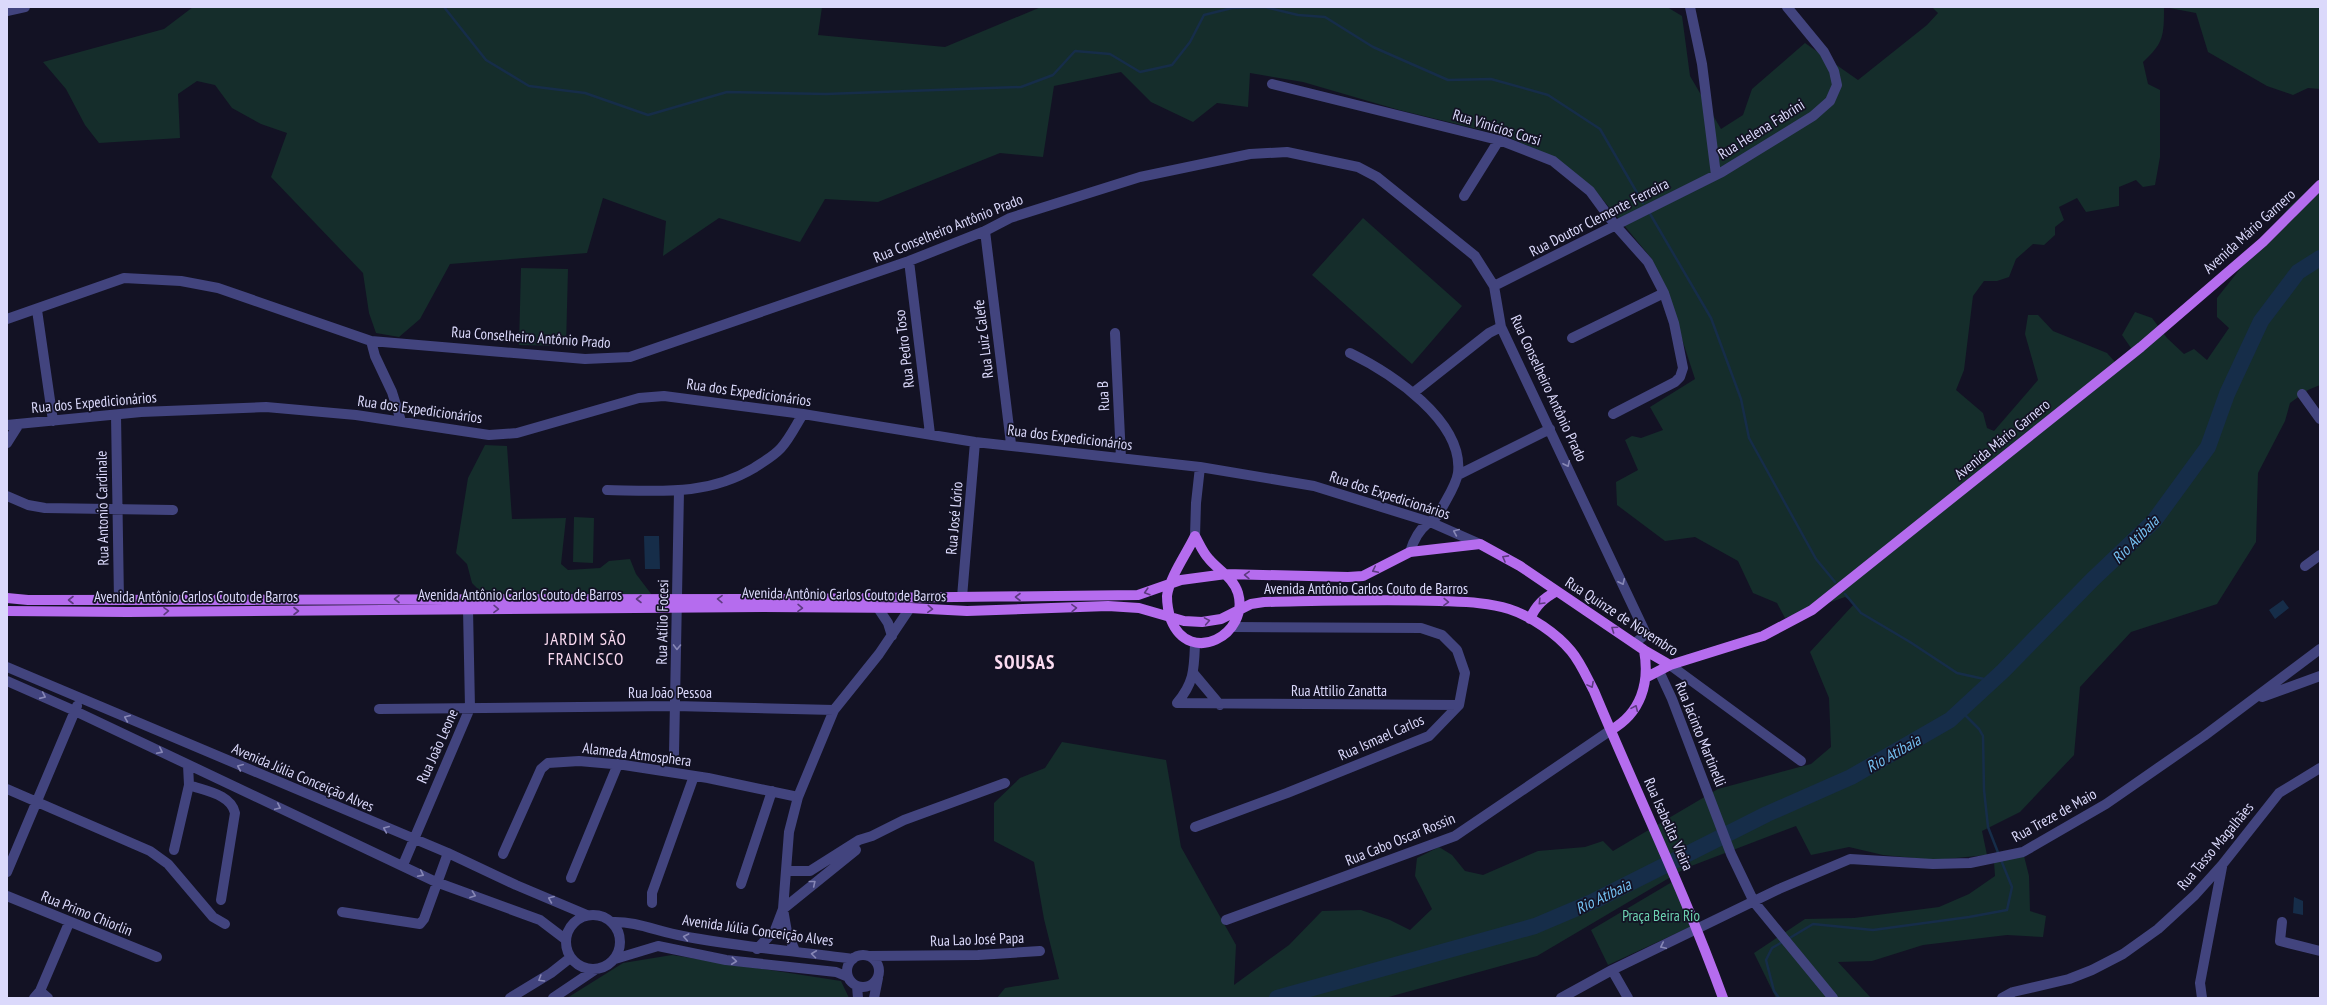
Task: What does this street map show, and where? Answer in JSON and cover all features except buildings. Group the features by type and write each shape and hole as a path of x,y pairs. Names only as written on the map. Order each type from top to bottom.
{"main road":[{"name":"Avenida Mário Garnero","path":"1647,677 1670,664 1763,636 1812,610 2141,346 2263,242 2320,185"},
{"path":"1195,536 1208,559 1226,574 1235,584 1239,595 1239,611 1233,627 1218,639 1195,644 1185,639 1175,629 1170,616 1167,597 1170,585 1195,536"},
{"name":"Rua Quinze de Novembro","path":"1480,544 1557,591 1644,650 1670,664"},
{"path":"1410,552 1480,544"},
{"name":"Avenida Antônio Carlos Couto de Barros","path":"7,611 127,612 468,609 962,597 1138,595 1192,578 1226,574 1348,578 1363,576 1410,552"},
{"path":"1530,619 1544,598 1557,591"},
{"name":"Avenida Antônio Carlos Couto de Barros","path":"7,598 28,600 678,603 910,608 967,612 1108,606 1139,608 1184,621 1202,622 1221,619 1251,604 1264,602 1418,600 1484,603 1510,609 1530,619 1552,634 1571,651 1594,691 1611,730"},
{"path":"1611,730 1624,723 1632,715 1647,677 1644,650"},
{"name":"Rua Isabelita Vieira","path":"1611,730 1698,930 1723,998"}],"street":[{"path":"7,11 25,7"},
{"name":"Rua Helena Fabrini","path":"1690,7 1702,64 1716,174 1812,116 1830,101 1837,85 1834,71 1824,52 1788,7"},
{"name":"Rua Vinícios Corsi","path":"1272,84 1499,140 1553,161 1590,191 1615,225 1648,262 1664,293 1674,323 1683,368 1680,377 1675,382 1613,414"},
{"path":"1464,196 1499,140"},
{"name":"Rua Conselheiro Antônio Prado","path":"7,319 37,310 124,278 181,281 218,288 371,341 585,359 630,357 909,261 985,231 1010,218 1140,177 1244,154 1287,152 1358,167 1377,178 1475,256 1494,286 1501,327 1646,634 1635,643"},
{"name":"Rua Doutor Clemente Ferreira","path":"1494,286 1716,174"},
{"name":"Rua Luiz Calefe","path":"985,231 1011,444"},
{"name":"Rua Pedro Toso","path":"909,261 930,434"},
{"path":"1572,338 1664,293"},
{"path":"37,310 53,421"},
{"path":"1413,393 1489,333 1501,327"},
{"name":"Rua B","path":"1115,333 1121,458"},
{"path":"371,341 375,356 392,392 400,421"},
{"path":"1350,353 1374,364 1413,393 1444,426 1455,444 1458,475 1439,515 1417,536 1410,552"},
{"path":"2302,394 2320,419"},
{"name":"Rua dos Expedicionários","path":"7,425 116,415 266,406 356,415 489,435 518,433 639,398 664,396 803,414 975,442 1011,444 1200,467 1314,486 1430,522 1480,544"},
{"path":"607,490 679,492 707,488 722,483 762,463 781,448 803,414"},
{"name":"Rua Antonio Cardinale","path":"116,415 119,600"},
{"path":"7,443 19,424"},
{"path":"1458,475 1550,429"},
{"name":"Rua José Lório","path":"962,597 975,442"},
{"path":"1195,536 1196,503 1200,467"},
{"name":"Rua Atílio Focesi","path":"674,754 679,492"},
{"path":"7,496 28,505 45,508 173,510"},
{"path":"2305,566 2320,555"},
{"path":"878,608 888,622 892,636"},
{"path":"795,951 787,932 783,908 789,832 798,797 834,710 892,636 910,608"},
{"name":"Rua João Leone","path":"403,866 412,840 470,708 468,609"},
{"path":"1233,627 1421,628 1442,636 1457,650 1465,673 1459,705"},
{"path":"1195,644 1194,674 1220,705"},
{"name":"Rua Treze de Maio","path":"1561,998 1612,970 1698,930 1779,889 1850,859 1933,864 1970,863 2023,852 2106,804 2204,736 2320,649"},
{"name":"Rua Quinze de Novembro","path":"1670,664 1801,761"},
{"name":"Avenida Júlia Conceição Alves","path":"7,667 412,840 448,853 516,885 587,915"},
{"name":"Rua Jacinto Martinelli","path":"1659,671 1672,699 1731,854 1754,902 1833,998"},
{"name":"Rua Attilio Zanatta","path":"1194,674 1187,692 1177,703 1220,705 1459,705"},
{"path":"2252,700 2320,676"},
{"path":"7,681 75,711 436,882 540,920 565,939"},
{"path":"7,872 80,698"},
{"name":"Rua Ismael Carlos","path":"1195,827 1287,793 1429,736 1459,705"},
{"name":"Rua João Pessoa","path":"379,709 676,706 834,710"},
{"name":"Rua Cabo Oscar Rossin","path":"1226,920 1454,836 1611,730"},
{"name":"Alameda Atmosphera","path":"503,854 541,769 548,763 579,761 618,764 694,776 798,797"},
{"path":"571,878 618,764"},
{"path":"174,850 189,785 188,765"},
{"name":"Rua Tasso Magalhães","path":"2002,998 2012,992 2069,979 2092,970 2123,954 2158,929 2195,895 2222,865 2279,793 2320,768"},
{"path":"652,903 652,892 694,776"},
{"path":"786,871 810,871 859,840 872,836 904,820 1005,784"},
{"path":"189,785 226,799 234,808 235,813 221,900"},
{"path":"7,789 150,851 168,864 213,918 225,924"},
{"path":"741,884 772,791"},
{"path":"757,949 774,930 783,908 872,836"},
{"path":"342,912 420,924 424,919 436,882 448,853"},
{"path":"2202,998 2200,983 2222,865"},
{"name":"Rua Primo Chiorlin","path":"7,896 69,923 157,957"},
{"path":"587,915 598,915 612,922 618,930 620,940 619,950 615,959 606,966 596,969 586,969 570,958 566,949 565,939 569,928 576,920 587,915"},
{"name":"Avenida Júlia Conceição Alves","path":"612,922 626,921 681,936 757,949 795,951 853,959"},
{"path":"2282,922 2280,941 2320,952"},
{"path":"48,998 37,994 69,923"},
{"name":"Avenida Júlia Conceição Alves","path":"615,959 658,946 726,960 836,972 848,977"},
{"name":"Rua Lao José Papa","path":"868,956 915,956 1040,951"},
{"path":"858,998 857,986 848,977 849,964 853,959 860,956 868,956 875,960 879,968 874,998"},
{"name":"Rua Lao José Papa","path":"878,977 890,962 915,956"},
{"path":"510,998 551,973 570,958"},
{"path":"553,998 596,969"},
{"path":"1612,970 1628,998"},
{"path":"857,986 869,986 878,977"}],"green space":[{"path":"193,7 822,7 818,35 945,47 1041,7 1667,7 1682,16 1690,76 1721,129 1743,115 1752,89 1805,43 1858,80 1927,25 1938,13 1932,7 2164,7 2164,25 2159,44 2143,62 2148,84 2160,90 2160,157 2155,185 2143,187 2136,180 2119,187 2119,206 2086,212 2077,198 2059,207 2064,220 2055,227 2055,235 2044,245 2033,244 2016,259 2009,277 1997,281 1984,281 1973,296 1964,370 1956,390 1983,413 1987,428 1994,431 2038,380 2025,334 2028,315 2038,315 2053,331 2107,353 2115,362 2131,348 2122,335 2135,312 2152,318 2167,338 2184,354 2194,349 2207,360 2229,328 2217,317 2217,298 2290,206 2320,180 2320,385 2308,390 2290,403 2285,421 2258,473 2256,542 2217,604 2131,632 2080,687 2074,755 2020,812 1982,831 1987,855 1935,860 1883,855 1849,847 1811,855 1796,826 1686,868 1537,956 1385,998 997,998 1005,988 1059,979 1044,919 1034,862 994,841 994,803 1020,778 1045,768 1062,742 1166,760 1181,847 1236,945 1234,985 1289,945 1322,911 1361,910 1390,920 1410,930 1432,909 1415,876 1417,858 1439,847 1452,855 1465,871 1483,875 1538,851 1585,847 1603,841 1613,851 1718,789 1811,764 1831,747 1829,698 1810,652 1854,604 1845,597 1785,618 1777,603 1753,593 1738,561 1695,537 1665,541 1617,505 1616,482 1638,470 1625,440 1632,436 1641,438 1663,430 1650,407 1695,379 1669,299 1652,259 1594,189 1557,159 1506,136 1399,110 1303,82 1250,73 1248,107 1217,103 1193,122 1151,102 1121,72 1054,86 1043,157 1000,153 878,202 825,199 800,242 719,218 663,256 666,221 603,198 587,253 450,264 420,319 399,337 376,333 369,313 363,273 271,177 287,133 261,124 232,108 215,85 197,81 178,94 180,138 99,143 85,125 66,89 43,62 164,29"},
{"path":"2164,7 2320,7 2320,89 2308,88 2293,95 2267,86 2208,52 2196,13"},
{"path":"1363,218 1462,306 1412,364 1312,275"},
{"path":"521,268 568,269 566,346 519,345"},
{"path":"485,445 507,446 512,519 566,518 561,564 568,570 600,568 609,561 630,559 636,574 652,595 483,594 472,583 467,564 456,553 468,478"},
{"path":"574,517 594,518 593,563 573,562"},
{"path":"2023,852 2029,876 2030,911 2046,916 2043,937 2007,935 1923,945 1872,961 1838,962 1871,998 1776,998 1754,953 1805,919 1854,918 1939,907 1969,894 1995,876 1994,862"},
{"name":"Praça Beira Rio","path":"1672,882 1692,926 1608,965 1591,930"},
{"path":"672,955 841,981 849,998 567,998 623,963"}],"water":[{"path":"644,536 659,536 660,569 645,569"},
{"path":"2283,600 2289,608 2275,619 2269,610"},
{"path":"2294,897 2303,901 2303,915 2293,913"}],"waterway":[{"path":"444,7 486,60 529,86 585,93 648,115 727,92 826,94 1021,87 1053,75 1075,51 1110,54 1140,72 1172,65 1190,42 1204,15 1232,8 1265,7 1298,15 1325,17 1373,47 1448,80 1491,79 1548,95 1600,129 1643,203"},
{"path":"1649,212 1711,318 1741,399 1749,438 1816,559 1835,582"},
{"name":"Rio Atibaia","path":"1277,998 1535,926 1594,901 1767,814 1851,777 1950,720 2003,671 2092,580 2154,521 2208,447 2227,394 2261,321 2298,272 2320,258"},
{"path":"1845,594 1861,613 1910,642 1957,673 1993,681"},
{"path":"1960,710 1979,729 1983,736 1984,790 1988,827 1999,855"},
{"path":"1788,939 1813,924 1873,930 1969,917 2007,910 2012,887 2001,860"},
{"path":"1779,998 1774,991 1766,960 1772,948 1784,941"}],"district":[{"name":"JARDIM SÃO FRANCISCO","path":"586,649"},
{"name":"SOUSAS","path":"1025,662"}]}
